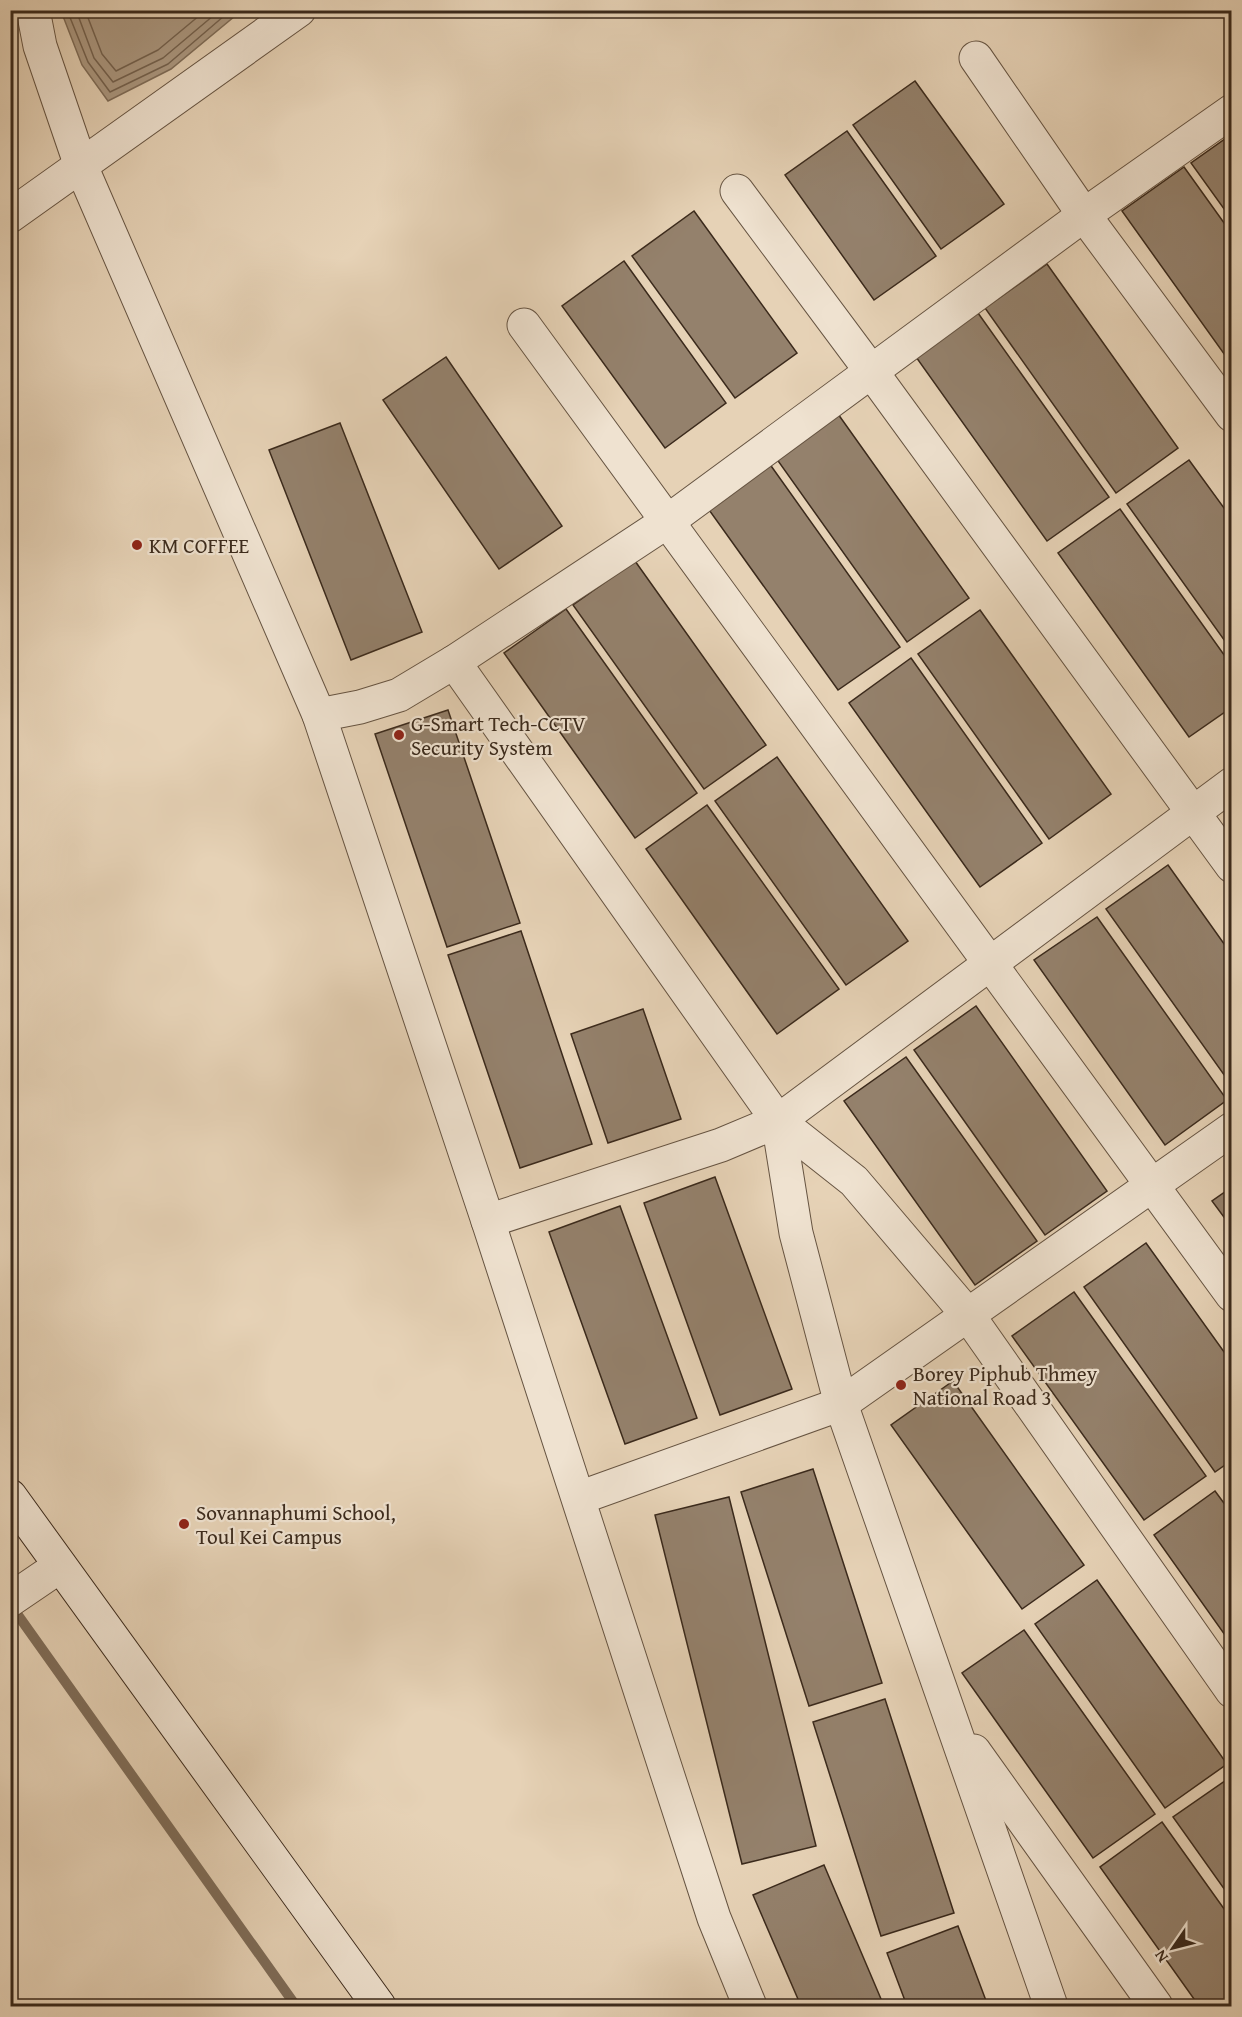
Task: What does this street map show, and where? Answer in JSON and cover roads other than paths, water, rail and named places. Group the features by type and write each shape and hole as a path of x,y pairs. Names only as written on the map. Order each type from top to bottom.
{"street":[{"path":"33,10 39,46 81,165 319,715 579,1498 714,1918 750,2007"},
{"path":"10,216 299,10"},
{"path":"976,58 1084,215 1232,415"},
{"path":"319,715 360,707 399,695 668,521 1084,215 1232,111"},
{"path":"737,191 1232,866"},
{"path":"524,325 1232,1295"},
{"path":"453,662 778,1121 854,1181 968,1315 1232,1691"},
{"path":"488,1221 721,1146 778,1121 1232,784"},
{"path":"778,1121 796,1233 841,1404 1051,2007"},
{"path":"579,1498 841,1404 1232,1129"},
{"path":"10,1496 379,2007"},
{"path":"18,1595 60,1566"},
{"path":"952,1720 1156,2007"}],"water":[{"path":"61,11 241,11 171,69 108,101 82,65"}],"waterway":[{"path":"10,1604 296,2006"}],"place":[{"name":"KM COFFEE","path":"137,545"},
{"name":"G-Smart Tech-CCTV Security System","path":"399,735"},
{"name":"Borey Piphub Thmey National Road 3","path":"901,1385"},
{"name":"Sovannaphumi School, Toul Kei Campus","path":"184,1524"}]}
